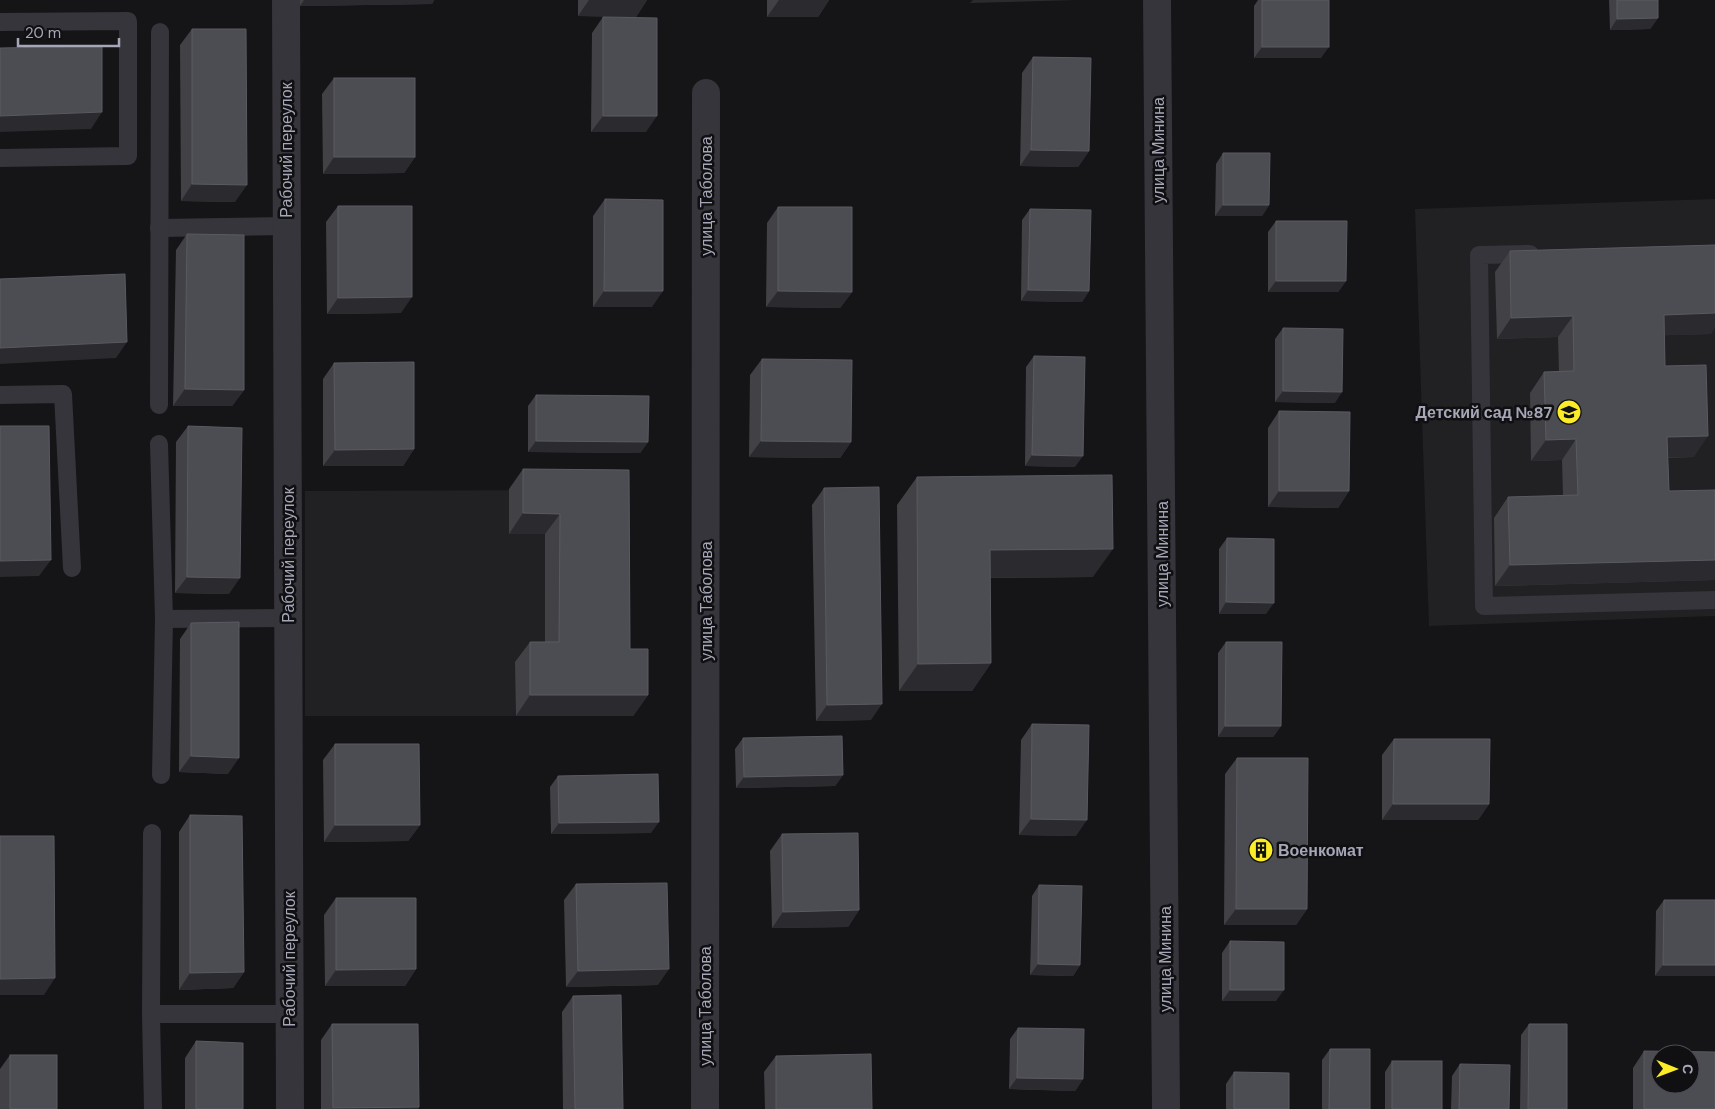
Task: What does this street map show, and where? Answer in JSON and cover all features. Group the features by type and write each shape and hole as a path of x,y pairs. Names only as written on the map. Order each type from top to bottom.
{"street":[{"name":"Рабочий переулок","path":"286,0 290,1109"},
{"name":"улица Минина","path":"1157,0 1166,1109"},
{"name":"улица Таболова","path":"705,1109 706,93"}],"lane":[{"path":"0,22 128,21 128,156 0,158"},
{"path":"159,405 160,32"},
{"path":"159,228 287,226"},
{"path":"1548,254 1478,255 1484,606 1715,600"},
{"path":"0,395 64,394 72,568"},
{"path":"159,444 164,619 161,775"},
{"path":"164,619 288,618"},
{"path":"152,833 151,1014 153,1109"},
{"path":"151,1014 289,1014"}],"shaded area":[{"name":"Детский сад №87","path":"1715,199 1715,616 1429,626 1415,209"},
{"path":"615,490 615,716 305,716 305,491"}],"building":[{"path":"1262,0 1329,0 1329,47 1262,47"},
{"path":"1617,0 1658,0 1658,18 1617,19"},
{"path":"603,17 657,18 657,116 603,116"},
{"path":"192,29 246,29 247,185 192,184"},
{"path":"102,46 102,112 0,116 0,48"},
{"path":"1033,57 1091,58 1089,151 1031,150"},
{"path":"334,78 415,78 415,157 334,157"},
{"path":"1223,153 1270,153 1269,205 1223,205"},
{"path":"605,199 663,200 663,291 604,291"},
{"path":"338,206 412,206 412,297 338,298"},
{"path":"778,207 852,207 852,292 778,291"},
{"path":"1030,209 1091,210 1089,291 1028,290"},
{"path":"1276,221 1347,221 1346,281 1276,281"},
{"path":"187,234 244,235 244,390 185,389"},
{"path":"1715,245 1715,313 1664,315 1665,366 1706,365 1708,436 1667,437 1669,491 1715,490 1715,560 1510,565 1508,497 1578,495 1576,439 1546,440 1544,372 1574,371 1573,316 1511,318 1510,251"},
{"path":"125,274 127,342 0,348 0,279"},
{"path":"1283,328 1343,329 1342,392 1283,391"},
{"path":"1034,356 1085,357 1083,456 1032,455"},
{"path":"762,359 852,360 851,442 761,441"},
{"path":"414,362 414,449 335,450 334,363"},
{"path":"536,395 649,396 648,442 536,441"},
{"path":"1279,411 1350,412 1349,491 1279,491"},
{"path":"0,426 49,426 51,560 0,561"},
{"path":"188,426 242,428 240,578 187,577"},
{"path":"523,469 629,470 630,649 648,649 648,695 530,695 530,642 559,642 560,514 523,513"},
{"path":"1112,475 1113,549 990,550 991,663 918,664 917,477"},
{"path":"879,487 882,704 827,705 824,488"},
{"path":"1227,538 1274,539 1274,603 1226,602"},
{"path":"239,622 239,758 191,756 191,623"},
{"path":"1226,642 1282,642 1281,726 1225,726"},
{"path":"1032,724 1089,725 1087,820 1031,819"},
{"path":"842,736 843,775 744,777 743,738"},
{"path":"1394,739 1490,739 1489,804 1393,804"},
{"path":"335,744 419,744 420,825 335,825"},
{"name":"Военкомат","path":"1237,758 1308,758 1307,909 1236,909"},
{"path":"658,774 659,822 559,823 558,776"},
{"path":"190,815 242,816 244,972 190,973"},
{"path":"858,833 859,910 783,912 782,834"},
{"path":"0,836 54,836 55,978 0,979"},
{"path":"667,883 669,969 578,971 576,884"},
{"path":"1039,885 1082,886 1080,965 1038,964"},
{"path":"336,898 416,898 416,969 336,970"},
{"path":"1664,900 1715,900 1715,965 1663,965"},
{"path":"1230,941 1284,942 1284,990 1230,990"},
{"path":"621,995 623,1109 575,1109 573,996"},
{"path":"332,1024 418,1024 419,1107 333,1108"},
{"path":"1529,1024 1567,1024 1567,1109 1528,1109"},
{"path":"1018,1028 1084,1029 1083,1079 1017,1078"},
{"path":"196,1041 243,1043 243,1109 196,1109"},
{"path":"1330,1049 1370,1049 1370,1109 1329,1109"},
{"path":"1644,1051 1650,1051 1650,1094 1700,1094 1700,1052 1715,1052 1715,1109 1644,1109"},
{"path":"871,1054 872,1109 776,1109 776,1056"},
{"path":"10,1055 57,1055 57,1109 10,1109"},
{"path":"1392,1061 1442,1061 1442,1109 1392,1109"},
{"path":"1460,1064 1510,1065 1509,1109 1459,1109"},
{"path":"1234,1072 1289,1073 1289,1109 1234,1109"}],"place":[{"name":"Детский сад №87","path":"1569,412"},
{"name":"Военкомат","path":"1261,850"}]}
